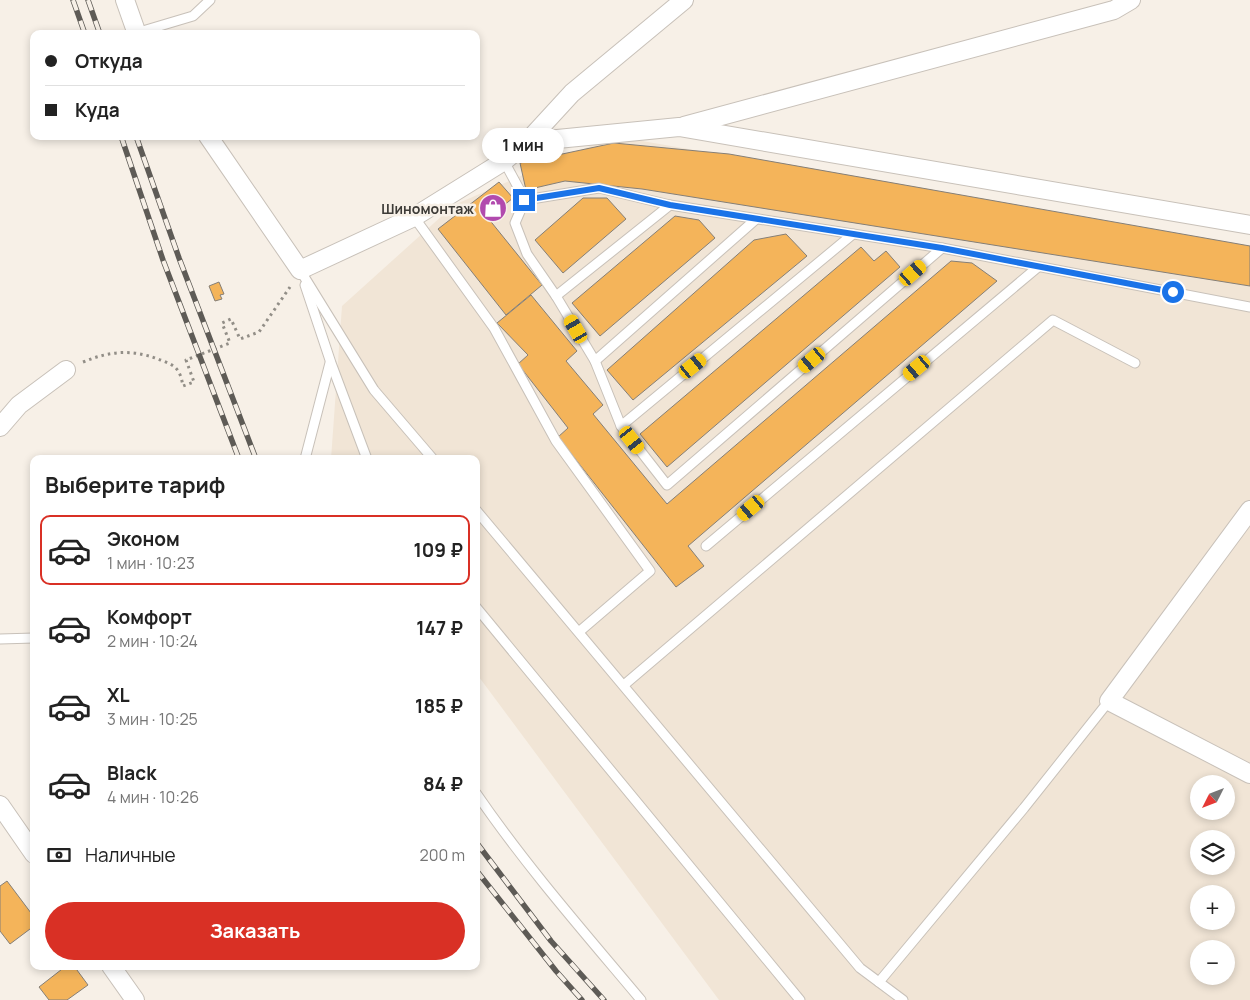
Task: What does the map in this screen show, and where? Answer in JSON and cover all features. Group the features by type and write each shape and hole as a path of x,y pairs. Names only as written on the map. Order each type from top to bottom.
{"street":[{"path":"124,0 135,30"},
{"path":"211,140 300,270 414,217 504,161 527,142 572,93 684,0"},
{"path":"527,142 679,127 1114,10 1131,0"},
{"path":"679,127 1250,225"},
{"path":"0,427 19,405 66,370"},
{"path":"1250,510 1109,701 1250,774"},
{"path":"0,805 30,848"},
{"path":"113,970 128,997"}],"lane":[{"path":"149,30 193,16 210,0"},
{"path":"504,161 524,200 515,222 527,254 556,296 595,361 620,426 667,485 942,248"},
{"path":"524,200 599,188 670,205 755,220 796,224 942,248 1250,307"},
{"path":"556,296 670,205"},
{"path":"414,217 494,328 556,440 650,571 580,631"},
{"path":"595,361 755,220"},
{"path":"620,426 853,234"},
{"path":"706,546 1038,267"},
{"path":"300,270 330,363 365,455"},
{"path":"300,270 374,390 430,455"},
{"path":"624,685 1053,320 1135,363"},
{"path":"306,455 330,363"},
{"path":"480,515 580,631 860,968 903,1000"},
{"path":"480,612 800,1000"},
{"path":"0,639 30,638"},
{"path":"879,982 1018,815 1109,701"},
{"path":"480,799 508,840 551,894 641,1000"}],"path":[{"path":"66,370 103,354 125,351 146,355 171,364 178,371 184,386 194,382 186,360 230,343 222,323 231,319 240,339 259,332 300,270"}],"shaded area":[{"path":"613,136 1250,246 1250,1000 719,1000 480,678 480,455 331,455 342,306 454,205"}],"building":[{"path":"614,143 729,154 1250,246 1250,286 642,189 565,181 526,190 520,163"},
{"path":"499,182 513,198 488,218 542,285 506,315 438,229"},
{"path":"583,198 607,198 626,219 563,273 535,240"},
{"path":"675,216 699,220 715,238 600,336 572,303"},
{"path":"786,234 807,256 633,400 607,370 754,240"},
{"path":"861,247 874,261 886,251 900,267 667,467 640,434"},
{"path":"951,261 972,263 997,281 688,546 704,566 676,587 558,437 568,428 518,364 528,355 497,323 531,295 577,351 566,361 603,405 593,414 667,504"},
{"path":"219,282 224,294 220,295 222,299 215,301 209,286"},
{"path":"7,881 30,912 30,929 10,944 0,931 0,886"},
{"path":"61,970 77,970 88,985 67,1000 49,1000 39,987"}],"railway":[{"path":"73,0 84,30"},
{"path":"88,0 99,30"},
{"path":"122,140 163,260 237,455"},
{"path":"137,140 179,258 254,455"},
{"path":"480,847 551,941 604,1000"},
{"path":"480,875 556,971 582,1000"}],"place":[{"name":"Шиномонтаж","path":"493,208"}],"route":[{"path":"524,200 599,188 670,205 755,220 796,224 942,248 1173,292"}]}
